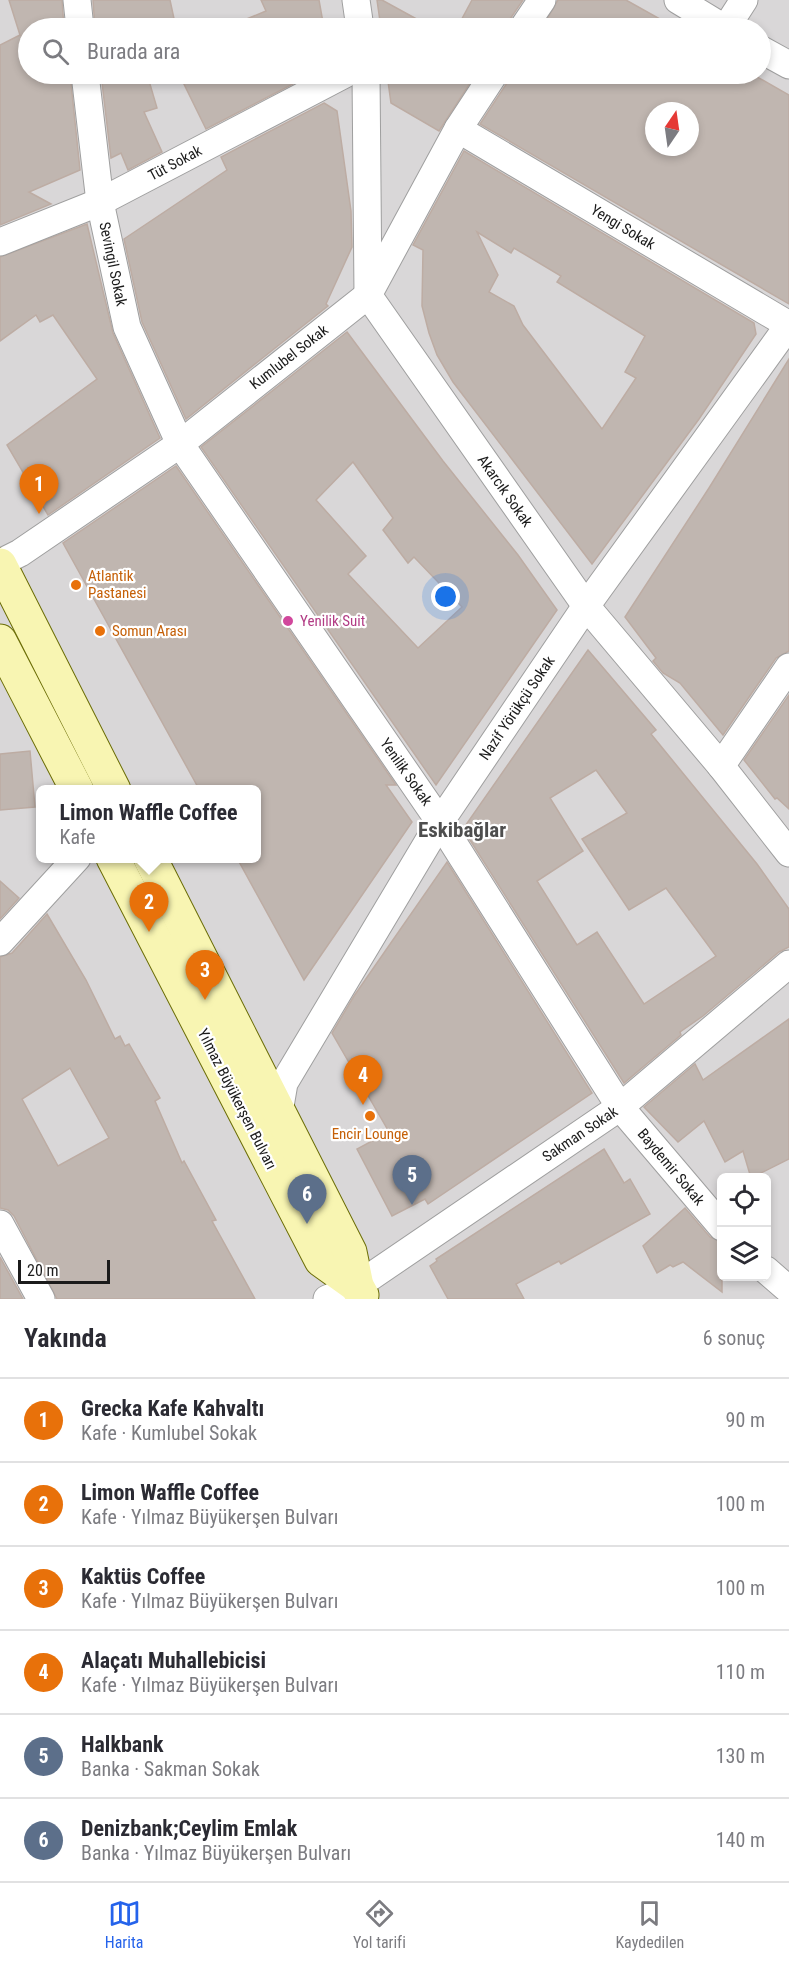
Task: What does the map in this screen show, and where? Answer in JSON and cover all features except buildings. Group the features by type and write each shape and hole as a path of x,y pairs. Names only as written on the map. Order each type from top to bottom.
{"main road":[{"path":"0,564 112,785"},
{"path":"0,641 75,785"},
{"name":"Yılmaz Büyükerşen Bulvarı","path":"116,863 321,1260 361,1292"},
{"name":"Yılmaz Büyükerşen Bulvarı","path":"153,863 350,1252 361,1292"}],"street":[{"path":"77,0 79,18"},
{"path":"356,0 359,18"},
{"path":"530,18 542,0"},
{"path":"678,0 708,18"},
{"path":"732,18 744,0"},
{"path":"771,55 789,65"},
{"name":"Sevingil Sokak","path":"86,84 100,202 127,327 180,444"},
{"name":"Tüt Sokak","path":"0,242 100,202 326,84"},
{"path":"367,84 368,295"},
{"name":"Kumlubel Sokak","path":"0,564 20,553 180,444 368,295 458,129 487,84"},
{"name":"Yengi Sokak","path":"458,129 789,325"},
{"name":"Akarcık Sokak","path":"368,295 586,606 721,766 789,853"},
{"name":"Nazif Yörükçü Sokak","path":"279,1112 284,1083 440,822 586,606 789,325"},
{"name":"Yenilik Sokak","path":"180,444 440,822 620,1107"},
{"path":"721,766 789,667"},
{"path":"0,942 71,863"},
{"name":"Sakman Sokak","path":"327,1299 361,1292 620,1107 789,964"},
{"name":"Baydemir Sokak","path":"620,1107 717,1221"},
{"path":"0,1224 41,1299"},
{"path":"771,1274 789,1290"}],"shaded area":[{"path":"0,0 789,0 789,1299 0,1299"}],"place":[{"name":"Grecka Kafe Kahvaltı","path":"39,514"},
{"name":"Atlantik Pastanesi","path":"76,585"},
{"name":"Yenilik Suit","path":"288,621"},
{"name":"Somun Arası","path":"100,631"},
{"name":"Limon Waffle Coffee","path":"149,932"},
{"name":"Kaktüs Coffee","path":"205,1000"},
{"name":"Alaçatı Muhallebicisi","path":"363,1105"},
{"name":"Encir Lounge","path":"370,1116"},
{"name":"Halkbank","path":"412,1205"},
{"name":"Denizbank;Ceylim Emlak","path":"307,1224"}],"district":[{"name":"Eskibağlar","path":"462,830"}]}
